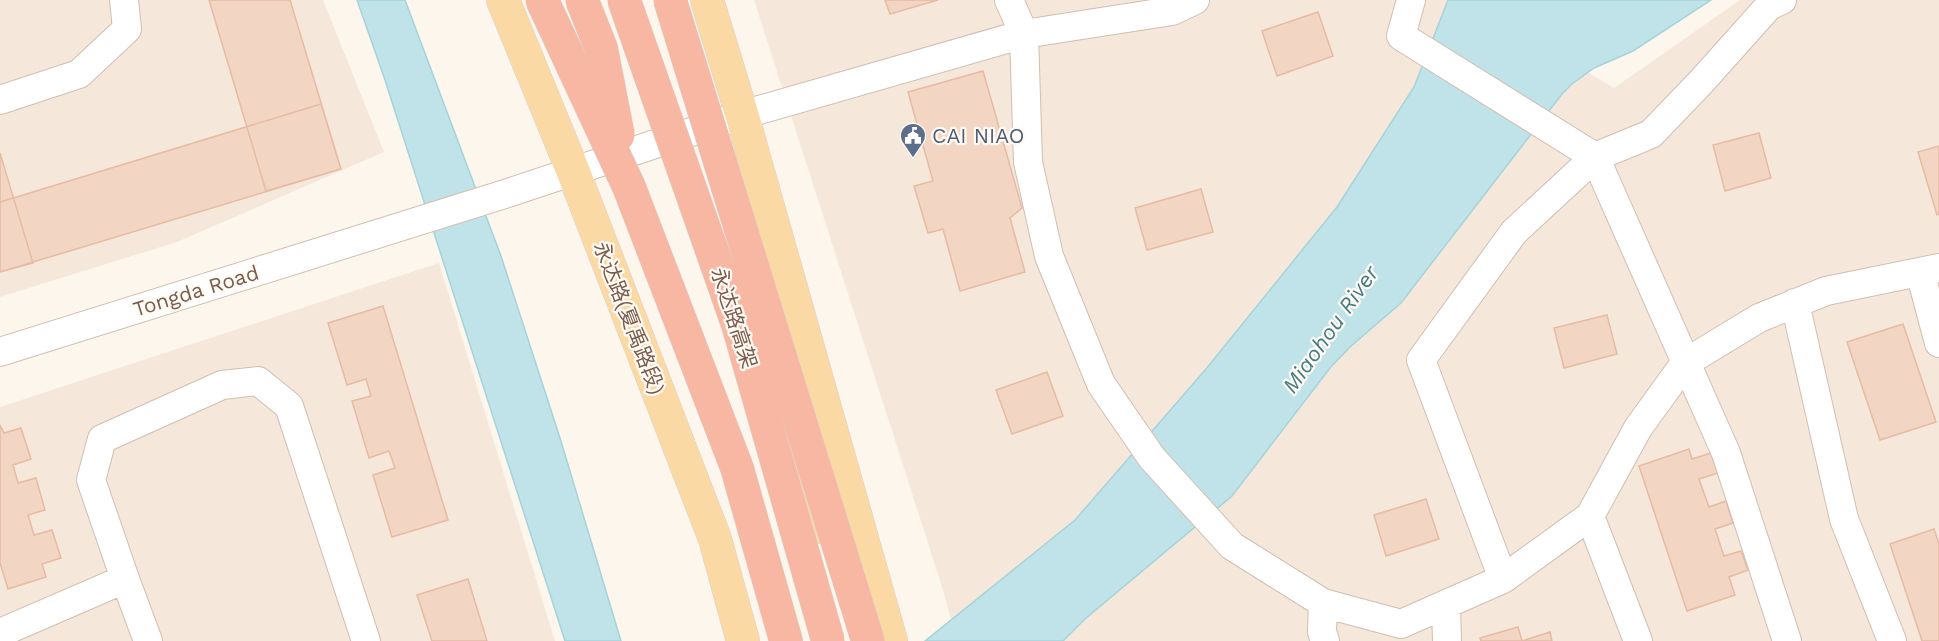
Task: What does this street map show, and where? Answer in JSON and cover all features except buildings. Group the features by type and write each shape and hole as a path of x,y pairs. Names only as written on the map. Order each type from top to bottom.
{"highway":[{"path":"542,0 629,187 737,468 786,641"},
{"path":"582,0 601,48 629,187"},
{"name":"永达路高架","path":"624,0 738,325 828,641"},
{"path":"670,0 868,641"}],"main road":[{"name":"永达路(夏禹路段)","path":"503,0 573,171 715,539 743,641"},
{"path":"632,0 686,134 832,574 851,641"},
{"path":"707,0 742,115 891,641"}],"street":[{"path":"0,100 79,74 127,29 124,0"},
{"path":"1009,0 1024,34 1028,162 1048,256 1101,384 1152,458 1232,546 1323,603 1401,624 1503,579 1590,516 1638,428 1685,363 1759,318 1826,291 1929,270 1939,343"},
{"path":"1411,0 1401,36 1594,157 1726,453 1787,641"},
{"path":"1503,579 1421,360 1514,232 1594,157 1651,134 1769,6 1782,0"},
{"name":"Tongda Road","path":"0,352 508,193 742,115 1024,34 1179,4"},
{"path":"1795,303 1844,519 1892,641"},
{"path":"148,641 91,480 102,439 222,385 258,381 289,406 366,641"},
{"path":"1590,516 1638,641"},
{"path":"0,633 125,579"},
{"path":"1323,603 1322,632 1325,641"},
{"path":"1446,604 1447,641"}],"shaded area":[{"path":"0,0 323,0 384,152 177,242 0,297"},
{"path":"754,0 1467,0 1614,88 1740,0 1939,0 1939,641 957,641 943,590"},
{"path":"439,263 555,641 0,641 0,407"}],"water":[{"path":"357,0 405,0 501,256 560,438 621,641 565,641 384,77"},
{"name":"Miaohou River","path":"1448,0 1711,0 1633,51 1594,68 1572,84 1401,303 1350,347 1330,368 1232,496 1085,619 1063,641 925,641 1075,520 1206,369 1337,207 1414,87"}],"place":[{"name":"CAI NIAO","path":"913,159"}]}
